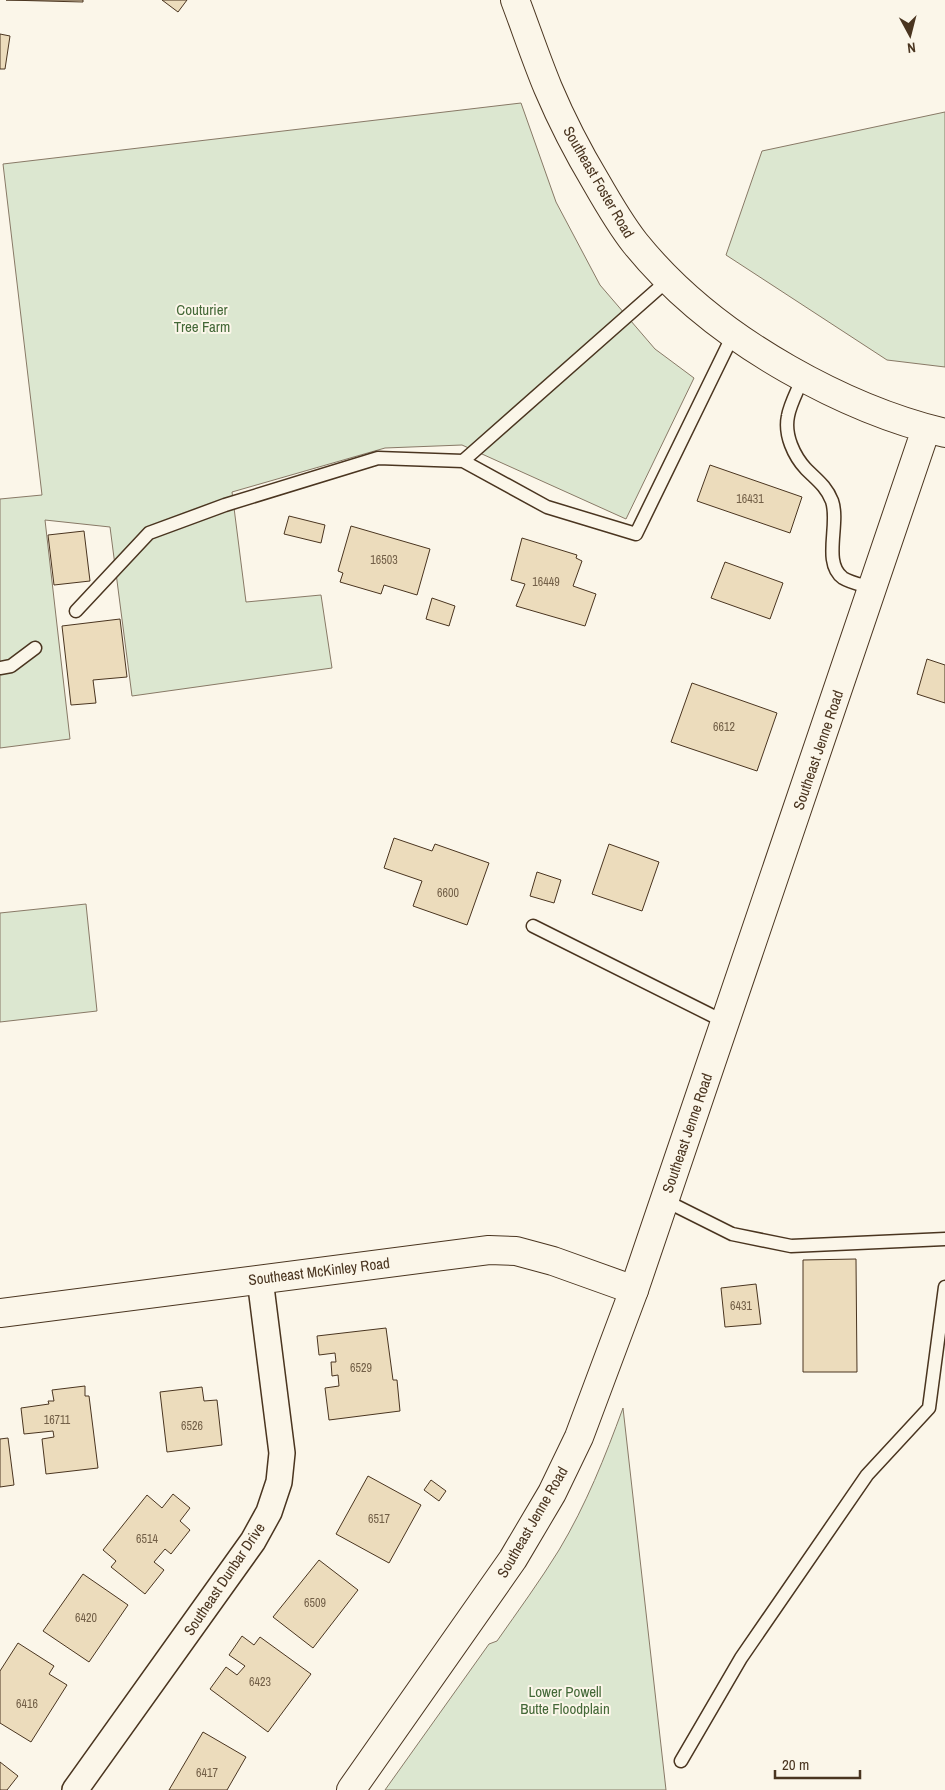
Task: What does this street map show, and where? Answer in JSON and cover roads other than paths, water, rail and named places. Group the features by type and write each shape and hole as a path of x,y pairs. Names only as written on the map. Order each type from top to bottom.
{"main road":[{"name":"Southeast Foster Road","path":"515,0 548,88 575,145 606,201 634,242 668,280 733,335 803,377 847,399 936,431"},
{"name":"Southeast Jenne Road","path":"351,1790 513,1559 552,1493 583,1428 634,1290 872,588 936,431"},
{"name":"Southeast McKinley Road","path":"0,1313 489,1250 516,1251 553,1261 634,1290"}],"street":[{"name":"Southeast Dunbar Drive","path":"75,1790 253,1542 269,1512 279,1482 282,1453 260,1279"}],"lane":[{"path":"463,461 668,280"},
{"path":"76,611 149,533 225,505 378,458 463,461 547,507 636,534 733,335"},
{"path":"803,377 788,417 789,435 794,454 827,488 833,504 835,523 832,556 835,568 843,578 872,588"},
{"path":"0,668 12,666 35,648"},
{"path":"533,926 725,1022"},
{"path":"664,1200 732,1234 791,1246 945,1240"},
{"path":"680,1761 741,1658 867,1475 929,1408 945,1287"}],"park label":[{"name":"Couturier Tree Farm","path":"202,318"},
{"name":"Lower Powell Butte Floodplain","path":"565,1700"}]}
